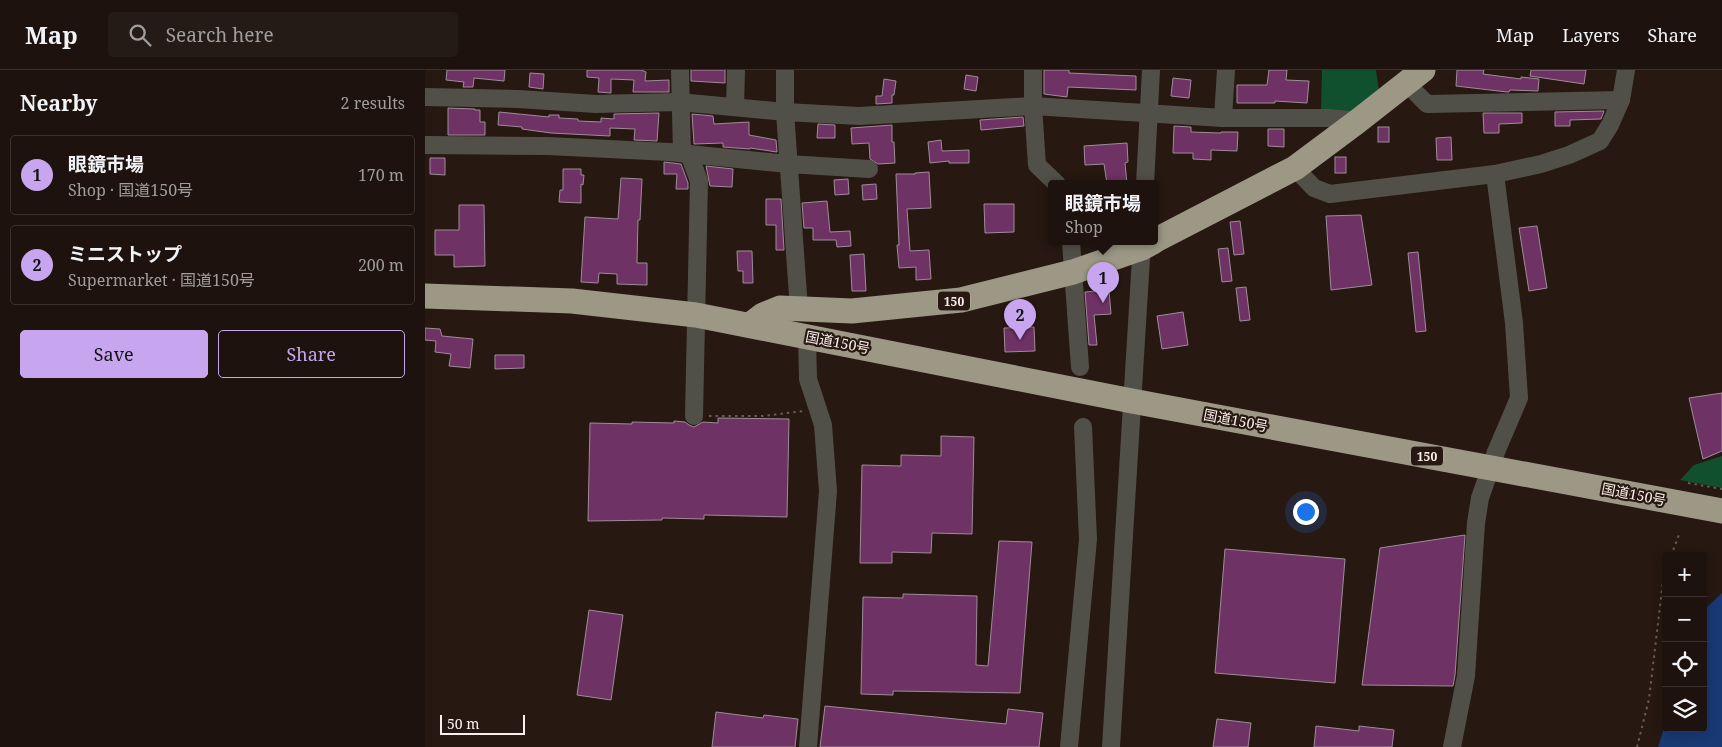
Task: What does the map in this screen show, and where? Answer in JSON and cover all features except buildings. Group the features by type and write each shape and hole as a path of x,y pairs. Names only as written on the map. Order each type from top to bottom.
{"highway":[{"name":"国道150号","path":"1158,238 1295,168 1415,77"},
{"name":"国道150号","path":"750,325 763,315 780,308 852,311 961,300 1073,272 1143,245"},
{"name":"国道150号","path":"425,296 572,302 696,315 1132,401 1722,511"}],"street":[{"path":"681,70 681,102 685,154 699,181 694,416"},
{"path":"735,107 736,70"},
{"path":"785,70 788,164 799,309"},
{"path":"1033,70 1033,106 1037,165 1053,180"},
{"path":"1145,180 1151,70"},
{"path":"1223,118 1226,70"},
{"path":"1295,168 1314,188 1330,194 1495,174 1541,164 1600,141 1610,125 1621,100 1627,70"},
{"path":"1415,77 1427,104 1621,100"},
{"path":"425,97 518,99 597,104 681,102 785,112 859,116 1033,106 1223,118 1328,118 1358,121"},
{"path":"425,145 548,146 685,154 788,164 869,169"},
{"path":"1452,747 1466,676 1477,515 1483,486 1519,398 1514,323 1495,174"},
{"path":"1071,245 1080,367"},
{"path":"1111,747 1132,401 1148,245"},
{"path":"807,336 808,379 823,425 828,492 808,747"},
{"path":"1069,747 1088,539 1083,427"}],"path":[{"path":"694,416 763,416 817,409"},
{"path":"1687,483 1722,489"},
{"path":"1672,552 1680,532"},
{"path":"1637,747 1649,699 1662,589"}],"green space":[{"path":"1322,70 1376,70 1379,91 1351,116 1321,110"},
{"path":"1722,456 1722,488 1680,480 1694,465"}],"water":[{"path":"1722,593 1722,747 1658,747 1663,732 1707,732 1707,607"}],"place":[{"name":"眼鏡市場","path":"1103,303"},
{"name":"ミニストップ","path":"1020,340"}]}
